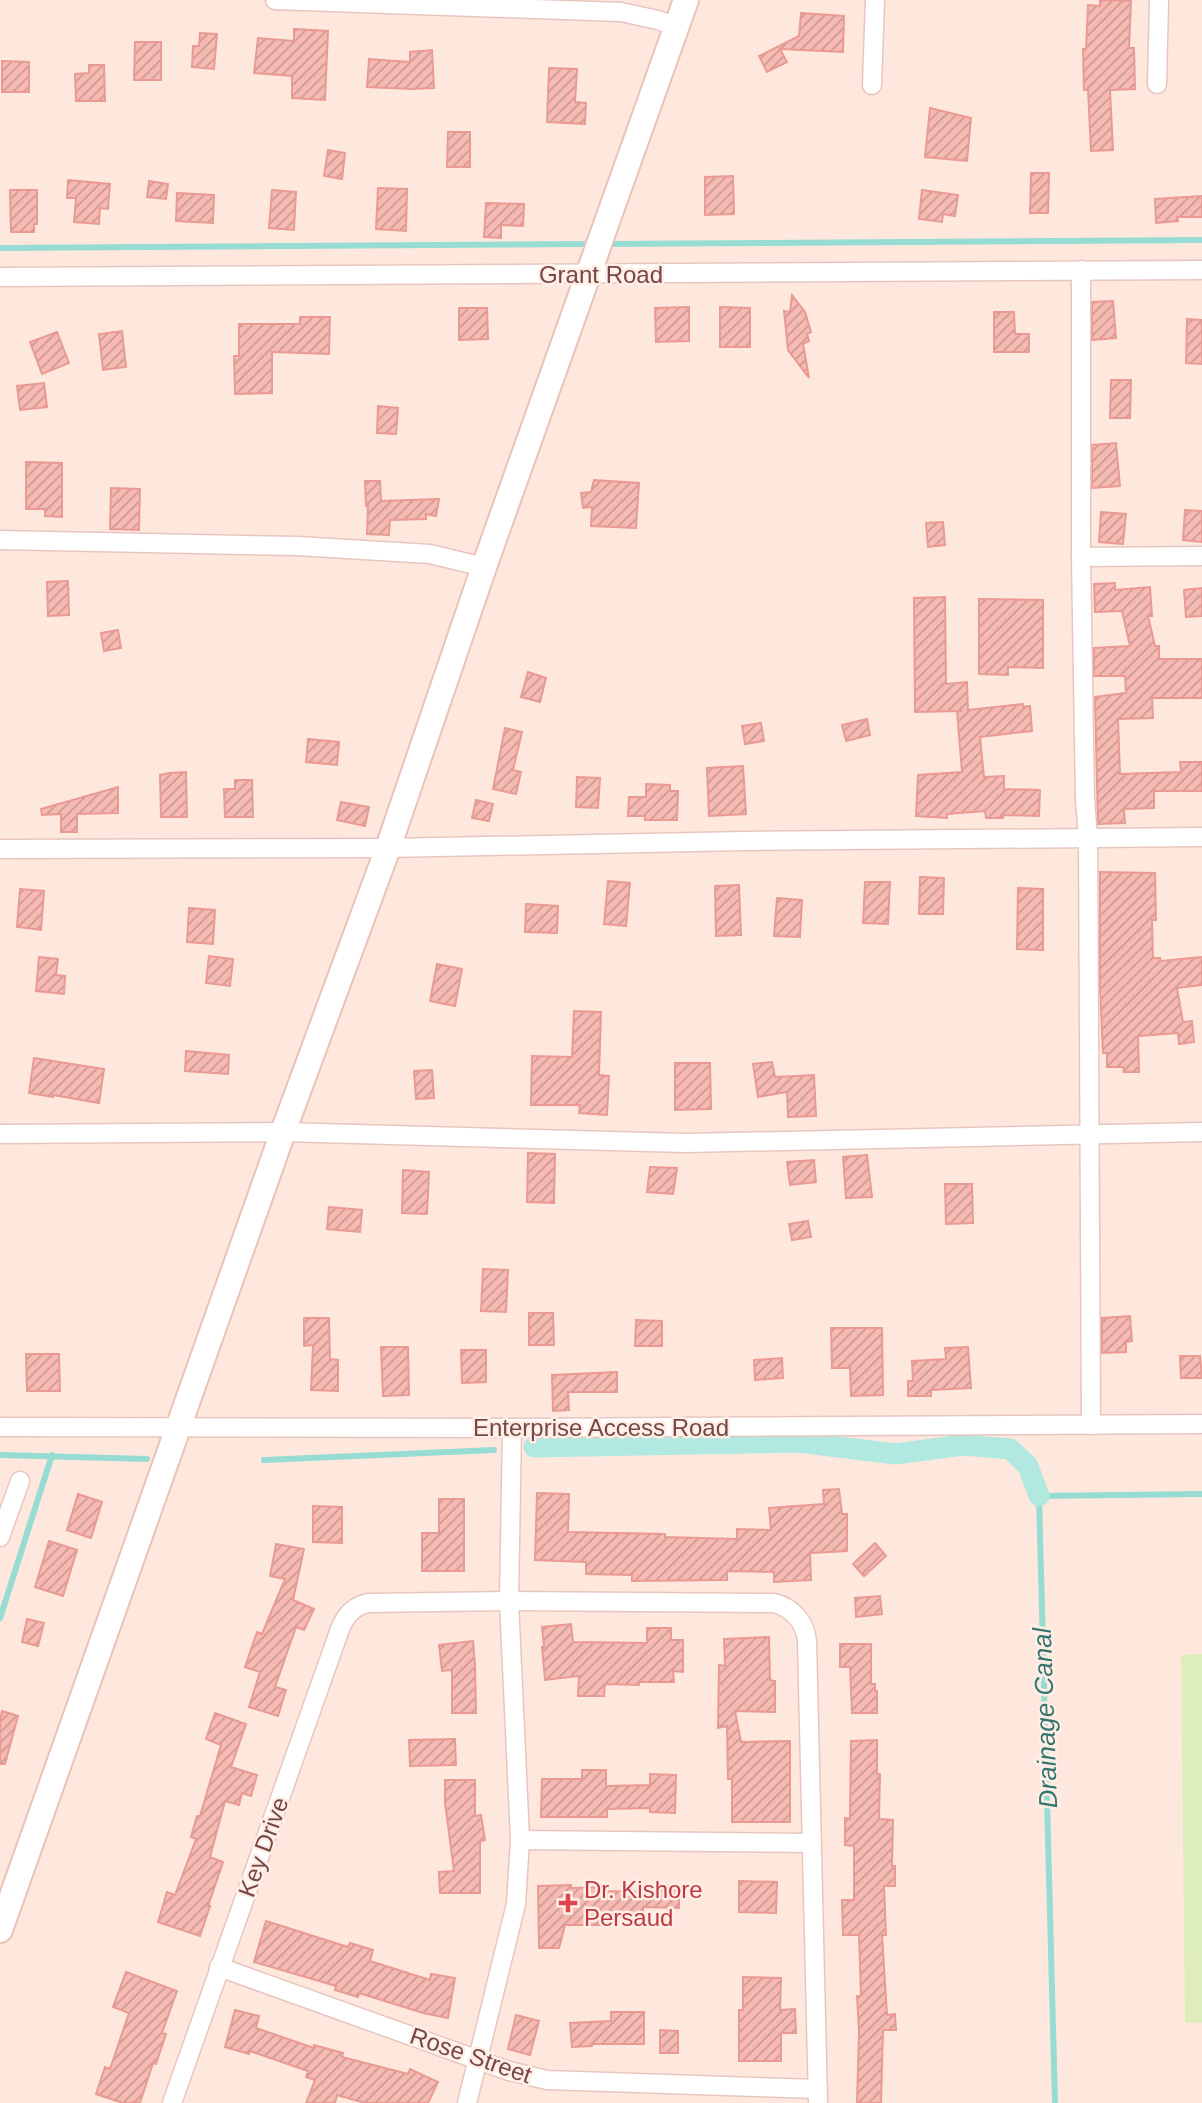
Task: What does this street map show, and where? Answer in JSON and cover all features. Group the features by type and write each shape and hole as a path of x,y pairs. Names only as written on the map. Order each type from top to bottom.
{"main road":[{"path":"0,1930 283,1132 388,848 484,566 589,274 668,24 686,0"}],"street":[{"path":"275,0 621,12 668,24"},
{"path":"872,85 876,0"},
{"path":"1157,84 1159,0"},
{"path":"1081,270 1081,557 1088,837 1091,1424"},
{"name":"Grant Road","path":"0,276 1202,270"},
{"path":"0,540 297,546 430,554 484,566"},
{"path":"1081,557 1202,556"},
{"path":"0,849 388,848 745,841 1202,837"},
{"path":"0,1134 283,1132 686,1143 1202,1132"},
{"name":"Enterprise Access Road","path":"0,1427 1202,1424"},
{"path":"467,2103 516,1904 520,1840 509,1601 512,1427"},
{"path":"0,1536 20,1481"},
{"path":"509,1601 774,1603 792,1612 801,1622 807,1641 818,2096"},
{"name":"Key Drive","path":"172,2103 343,1622 352,1611 368,1603 509,1601"},
{"path":"520,1840 812,1843"},
{"name":"Rose Street","path":"219,1967 509,2071 547,2080 818,2096"}],"green space":[{"path":"1202,1654 1202,2023 1185,2023 1181,1655"}],"building":[{"path":"1100,0 1131,1 1129,48 1134,48 1135,89 1110,90 1113,150 1091,151 1088,90 1084,90 1083,49 1086,49 1088,5 1100,6"},
{"path":"801,13 844,16 843,52 780,49 787,62 767,72 759,56 799,36"},
{"path":"294,29 328,31 325,100 292,98 292,76 254,73 258,38 294,41"},
{"path":"200,33 217,34 214,69 192,67 193,46 199,46"},
{"path":"135,42 161,42 161,80 134,80"},
{"path":"432,50 434,88 367,87 369,59 410,62 410,52"},
{"path":"2,61 29,62 29,92 2,92"},
{"path":"89,65 104,65 105,101 76,101 75,74 89,73"},
{"path":"549,68 577,69 575,102 586,103 585,124 547,122"},
{"path":"930,108 971,118 967,161 925,157"},
{"path":"448,132 470,132 470,167 447,167"},
{"path":"328,150 345,153 342,179 324,176"},
{"path":"1031,173 1049,173 1048,213 1030,213"},
{"path":"733,176 734,214 705,215 705,177"},
{"path":"68,180 110,184 108,209 100,208 99,224 74,222 76,198 67,198"},
{"path":"149,181 168,184 166,199 147,197"},
{"path":"378,188 407,189 406,231 376,229"},
{"path":"10,190 37,190 37,224 34,224 34,232 11,232"},
{"path":"272,190 296,192 294,230 269,228"},
{"path":"922,190 958,195 955,216 943,214 942,222 919,219"},
{"path":"177,193 214,195 213,223 176,221"},
{"path":"1202,196 1202,217 1177,217 1178,221 1156,223 1155,199"},
{"path":"486,203 524,204 523,226 501,225 501,238 484,237"},
{"path":"792,295 805,312 811,332 807,334 809,341 803,344 809,378 788,350 784,311 790,312"},
{"path":"1113,301 1116,338 1092,340 1092,302"},
{"path":"689,307 689,341 656,342 655,308"},
{"path":"720,307 750,308 750,347 720,347"},
{"path":"459,308 487,308 488,339 459,340"},
{"path":"994,312 1014,312 1015,334 1029,334 1029,352 994,352"},
{"path":"300,317 330,317 329,354 272,352 272,393 235,394 234,356 239,356 239,324 300,324"},
{"path":"1187,319 1202,320 1202,364 1186,363"},
{"path":"122,331 126,367 103,370 99,334"},
{"path":"57,332 69,363 42,374 30,342"},
{"path":"1111,380 1131,380 1130,418 1110,418"},
{"path":"44,383 47,407 20,410 17,386"},
{"path":"378,406 398,408 396,434 377,433"},
{"path":"1116,443 1120,486 1092,488 1092,445"},
{"path":"26,462 62,463 62,517 45,516 45,509 26,509"},
{"path":"594,480 639,483 636,528 591,526 592,507 583,508 581,493 591,492"},
{"path":"365,481 380,481 381,501 439,499 436,516 426,514 426,519 390,520 389,535 367,534"},
{"path":"111,488 140,489 139,530 110,529"},
{"path":"1185,510 1202,511 1202,542 1183,540"},
{"path":"1101,512 1126,514 1123,544 1099,542"},
{"path":"943,522 945,545 928,547 926,523"},
{"path":"68,581 69,615 48,616 47,582"},
{"path":"1115,583 1115,590 1150,587 1152,616 1148,616 1155,646 1159,646 1159,659 1202,659 1202,698 1152,698 1153,718 1118,719 1120,774 1181,772 1180,762 1202,762 1202,791 1154,791 1154,808 1124,809 1125,823 1098,824 1095,697 1126,693 1125,676 1094,676 1094,648 1130,646 1122,611 1095,612 1094,584"},
{"path":"1202,588 1202,616 1186,617 1184,590"},
{"path":"945,597 946,684 967,682 968,710 1023,704 1023,707 1030,706 1032,731 980,737 984,777 1004,776 1004,789 1040,790 1039,816 1003,815 1003,818 986,818 985,811 947,814 947,818 916,816 918,775 962,772 957,711 915,712 914,598"},
{"path":"979,599 1043,600 1043,668 1008,667 1008,675 979,674"},
{"path":"118,630 121,648 104,651 101,633"},
{"path":"528,672 546,678 540,702 521,697"},
{"path":"867,719 870,735 846,741 842,725"},
{"path":"761,723 764,741 745,744 742,726"},
{"path":"505,728 522,732 513,770 521,772 516,794 493,789"},
{"path":"308,739 339,742 337,765 306,762"},
{"path":"743,766 746,814 709,816 707,768"},
{"path":"186,772 187,817 161,817 160,775"},
{"path":"577,777 600,778 598,808 576,807"},
{"path":"235,780 252,780 253,817 225,817 224,789 235,789"},
{"path":"646,784 670,785 670,791 678,791 677,820 645,820 645,816 628,816 629,797 646,797"},
{"path":"118,787 118,813 77,814 77,832 61,832 61,814 42,815 41,809"},
{"path":"476,800 493,804 489,821 472,818"},
{"path":"341,802 369,807 365,826 337,820"},
{"path":"1100,872 1155,873 1156,920 1152,920 1153,958 1160,958 1161,961 1202,957 1202,985 1177,988 1183,1022 1192,1021 1194,1042 1179,1044 1178,1033 1138,1036 1139,1072 1124,1072 1123,1067 1107,1067 1107,1053 1103,1053"},
{"path":"920,877 944,878 943,914 919,914"},
{"path":"608,881 630,883 626,926 604,924"},
{"path":"865,882 890,882 888,924 863,923"},
{"path":"739,885 741,935 716,936 715,886"},
{"path":"1018,888 1043,889 1043,950 1017,949"},
{"path":"20,889 44,891 41,930 17,927"},
{"path":"777,898 802,900 800,937 774,936"},
{"path":"526,904 558,906 557,933 525,932"},
{"path":"189,908 215,910 213,944 187,942"},
{"path":"209,956 233,959 230,986 206,983"},
{"path":"39,957 58,959 56,975 65,976 64,994 36,991"},
{"path":"437,964 462,969 455,1006 430,1001"},
{"path":"574,1011 601,1012 599,1075 609,1076 607,1115 579,1113 580,1105 531,1105 532,1056 572,1057"},
{"path":"186,1051 229,1055 228,1074 185,1071"},
{"path":"34,1058 104,1069 99,1103 29,1093"},
{"path":"772,1062 775,1077 814,1075 816,1116 788,1117 787,1092 758,1097 753,1064"},
{"path":"675,1063 710,1063 711,1109 675,1110"},
{"path":"432,1070 434,1098 416,1099 414,1071"},
{"path":"528,1153 555,1154 554,1203 527,1202"},
{"path":"867,1155 872,1197 846,1198 843,1157"},
{"path":"814,1160 816,1182 790,1185 787,1162"},
{"path":"650,1167 677,1168 673,1194 647,1192"},
{"path":"403,1170 429,1172 427,1214 402,1213"},
{"path":"945,1184 972,1184 973,1223 946,1224"},
{"path":"329,1207 362,1210 360,1232 327,1229"},
{"path":"808,1221 811,1237 792,1240 789,1224"},
{"path":"483,1269 508,1270 506,1312 481,1311"},
{"path":"529,1313 553,1313 554,1345 529,1345"},
{"path":"1130,1316 1132,1341 1126,1342 1126,1352 1102,1353 1102,1318"},
{"path":"304,1318 329,1318 330,1359 338,1360 338,1391 311,1390 313,1345 304,1346"},
{"path":"636,1320 662,1321 662,1346 635,1346"},
{"path":"831,1328 882,1328 883,1395 851,1396 850,1368 832,1368"},
{"path":"381,1347 408,1347 409,1395 383,1396"},
{"path":"968,1347 971,1388 931,1390 931,1396 908,1396 908,1381 913,1381 912,1361 946,1359 945,1348"},
{"path":"461,1350 486,1350 486,1382 462,1383"},
{"path":"26,1354 59,1354 60,1391 27,1391"},
{"path":"1180,1356 1200,1356 1202,1378 1181,1378"},
{"path":"782,1358 783,1378 755,1380 754,1360"},
{"path":"617,1372 617,1392 568,1392 569,1410 553,1411 552,1375"},
{"path":"839,1489 842,1514 847,1514 847,1551 810,1553 811,1580 774,1582 774,1572 727,1571 727,1580 632,1581 632,1575 586,1574 586,1562 535,1560 537,1493 569,1494 568,1532 737,1539 737,1529 771,1530 769,1508 824,1504 823,1490"},
{"path":"78,1494 102,1502 91,1538 67,1530"},
{"path":"439,1499 464,1499 464,1571 422,1571 422,1533 439,1533"},
{"path":"313,1506 342,1507 342,1543 313,1542"},
{"path":"49,1541 77,1550 63,1596 35,1587"},
{"path":"875,1543 886,1556 864,1576 853,1564"},
{"path":"276,1544 304,1549 293,1600 314,1609 304,1630 296,1627 275,1687 286,1690 278,1716 249,1707 260,1672 245,1667 257,1632 262,1634 285,1579 270,1576"},
{"path":"880,1596 882,1614 856,1617 855,1598"},
{"path":"27,1619 44,1623 38,1646 22,1642"},
{"path":"571,1624 573,1642 647,1643 647,1628 671,1628 671,1640 683,1640 683,1672 673,1671 674,1682 605,1684 604,1696 578,1696 579,1676 545,1680 542,1627"},
{"path":"769,1637 770,1680 775,1681 775,1712 735,1711 741,1742 790,1741 790,1822 732,1822 732,1779 728,1779 727,1726 718,1728 719,1665 725,1666 724,1639"},
{"path":"473,1641 476,1713 452,1713 452,1670 442,1671 439,1645"},
{"path":"840,1644 871,1644 871,1684 875,1684 877,1691 877,1713 852,1713 850,1667 840,1667"},
{"path":"2,1711 18,1716 5,1764 0,1764"},
{"path":"215,1713 246,1724 231,1767 257,1775 251,1796 242,1793 239,1805 225,1801 210,1857 223,1862 200,1936 158,1922 167,1892 175,1895 196,1839 191,1837 221,1745 206,1739"},
{"path":"455,1739 456,1765 410,1766 409,1740"},
{"path":"877,1740 877,1774 880,1774 879,1819 893,1820 892,1866 895,1866 895,1886 884,1886 886,1935 882,1935 887,2015 895,2014 896,2030 883,2030 881,2103 857,2103 857,1996 861,1996 859,1935 843,1935 842,1900 854,1900 854,1846 845,1845 845,1818 850,1819 851,1741"},
{"path":"582,1770 606,1770 606,1786 650,1785 650,1774 676,1775 675,1813 650,1812 650,1808 607,1809 607,1817 541,1817 542,1779 582,1779"},
{"path":"445,1780 475,1780 475,1816 481,1815 485,1840 480,1841 480,1893 440,1893 439,1872 454,1871 445,1803"},
{"path":"739,1881 777,1882 776,1913 739,1912"},
{"path":"571,1885 571,1888 606,1887 606,1891 656,1892 656,1885 679,1886 679,1908 643,1907 643,1915 606,1914 606,1925 565,1925 559,1948 539,1948 538,1886"},
{"path":"266,1921 348,1947 350,1943 373,1950 370,1961 430,1980 431,1974 455,1978 448,2018 359,1993 358,1997 335,1990 336,1986 254,1962"},
{"path":"126,1972 177,1991 162,2033 166,2034 140,2103 123,2103 96,2094 105,2067 110,2069 129,2013 113,2007"},
{"path":"743,1977 781,1978 780,2010 795,2009 796,2033 781,2033 781,2061 739,2061 739,2010 743,2010"},
{"path":"235,2010 259,2016 256,2028 314,2048 314,2045 343,2053 342,2057 408,2074 410,2069 438,2082 428,2103 365,2103 337,2095 335,2103 306,2103 315,2080 306,2077 308,2071 250,2051 249,2054 225,2047"},
{"path":"611,2012 644,2012 644,2044 592,2044 572,2047 570,2023 611,2021"},
{"path":"516,2015 539,2021 530,2055 508,2049"},
{"path":"660,2030 678,2031 678,2053 660,2053"}],"waterway":[{"path":"604,244 1202,240"},
{"path":"0,248 593,244"},
{"path":"534,1447 798,1442 895,1454 963,1445 1010,1449 1028,1466 1039,1496"},
{"path":"264,1460 494,1450"},
{"path":"0,1455 147,1459"},
{"path":"0,1618 52,1455"},
{"name":"Drainage Canal","path":"1055,2103 1039,1496 1202,1494"}],"place":[{"name":"Dr. Kishore Persaud","path":"568,1903"}]}
